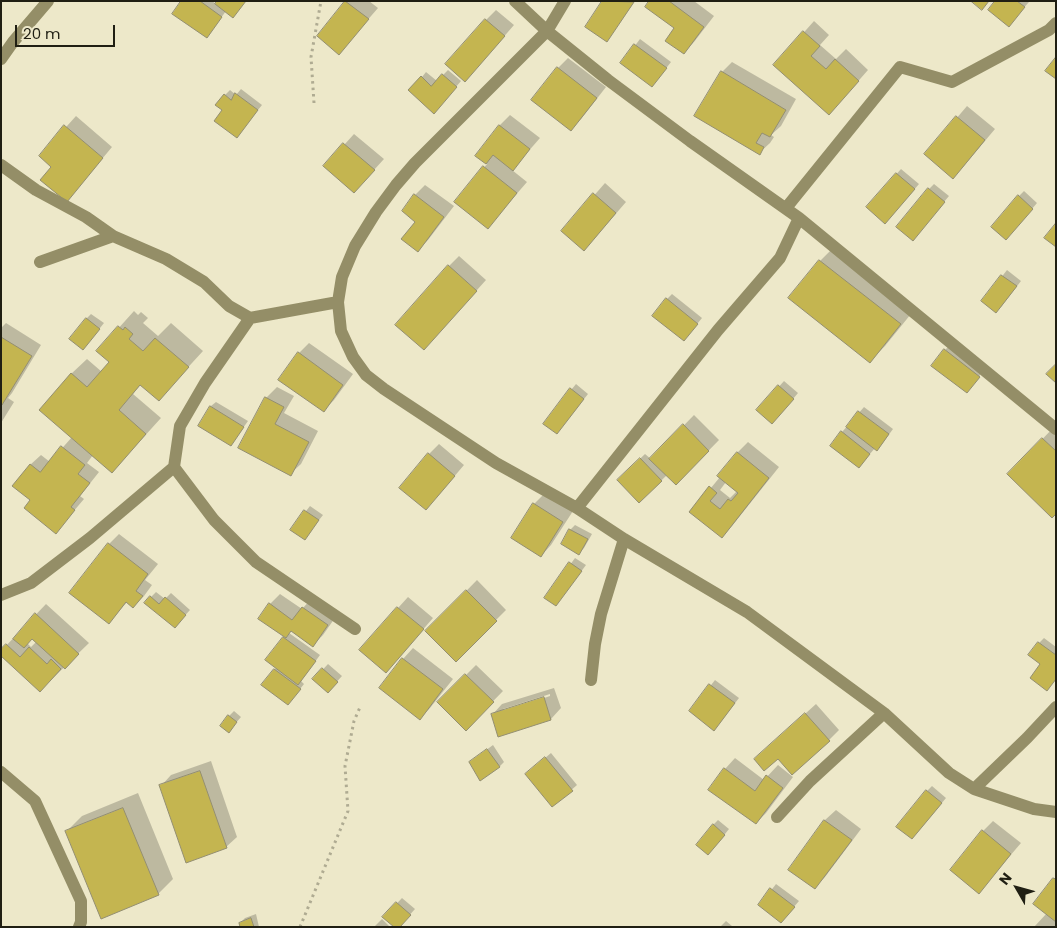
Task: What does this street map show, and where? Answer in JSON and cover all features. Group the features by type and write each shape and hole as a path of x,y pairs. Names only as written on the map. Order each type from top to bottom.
{"street":[{"path":"1,59 48,1"},
{"path":"514,1 547,31 690,141 799,218 1056,429"},
{"path":"565,1 547,31 415,163 396,185 376,212 355,246 342,277 338,302 341,331 353,357 366,374 384,389 496,463 577,508 624,539 747,612 884,713 949,773 974,788 1034,809 1056,812"},
{"path":"786,208 900,66 952,82 1049,30 1056,23"},
{"path":"1,165 36,190 86,217 114,236 166,259 204,282 230,306 250,318 338,302"},
{"path":"577,508 718,330 780,258 799,218"},
{"path":"40,262 114,236"},
{"path":"1,595 31,583 90,538 174,467 180,426 205,383 250,318"},
{"path":"174,467 214,520 256,562 355,629"},
{"path":"591,680 594,644 601,614 624,539"},
{"path":"974,788 1027,738 1056,707"},
{"path":"777,817 810,782 884,713"},
{"path":"1,772 35,802 81,901 81,922 79,927"}],"path":[{"path":"314,104 311,57 321,1"},
{"path":"300,927 348,811 346,766 354,721 361,705"}],"building":[{"path":"181,1 200,1 222,17 207,38 172,14"},
{"path":"217,1 246,1 233,18 215,4"},
{"path":"345,1 369,19 339,55 317,36"},
{"path":"602,1 634,2 607,42 585,27"},
{"path":"649,1 669,1 704,27 684,54 665,41 674,28 645,7"},
{"path":"971,1 989,1 982,10"},
{"path":"995,1 1017,1 1025,7 1009,27 988,10"},
{"path":"485,19 505,36 465,82 445,64"},
{"path":"803,31 820,46 811,56 826,69 835,59 859,81 829,115 773,65"},
{"path":"634,44 667,68 652,87 620,63"},
{"path":"1056,57 1056,79 1045,71"},
{"path":"557,67 597,98 571,131 531,100"},
{"path":"721,71 786,110 770,137 762,133 756,143 764,147 760,155 694,116"},
{"path":"442,74 457,87 434,114 408,90 421,76 431,86"},
{"path":"235,93 258,110 237,138 214,121 222,110 215,105 224,94 231,100"},
{"path":"956,116 985,140 953,179 924,154"},
{"path":"64,125 103,158 67,202 40,180 51,167 39,156"},
{"path":"499,125 530,149 513,171 493,155 486,164 475,156"},
{"path":"343,143 375,170 354,193 323,166"},
{"path":"483,166 517,193 488,229 454,202"},
{"path":"896,173 915,189 885,224 866,207"},
{"path":"928,188 945,202 913,241 896,227"},
{"path":"593,193 616,213 584,251 561,231"},
{"path":"414,194 444,217 418,252 401,239 415,222 402,211"},
{"path":"1018,195 1033,209 1006,240 991,227"},
{"path":"1056,223 1056,247 1044,238"},
{"path":"819,260 901,324 870,363 788,298"},
{"path":"448,265 477,291 424,350 395,325"},
{"path":"1001,275 1017,286 996,313 981,301"},
{"path":"666,298 698,324 684,341 652,316"},
{"path":"86,318 100,329 83,350 69,339"},
{"path":"118,326 123,330 125,327 133,334 129,339 143,351 155,338 189,367 159,401 140,385 119,410 146,434 112,473 39,410 71,373 87,387 109,362 96,351"},
{"path":"1,337 32,356 2,405 1,405"},
{"path":"944,349 980,377 967,393 931,366"},
{"path":"298,352 343,385 324,412 278,380"},
{"path":"1056,364 1056,383 1046,374"},
{"path":"778,385 794,399 772,424 756,410"},
{"path":"570,388 584,399 557,434 543,424"},
{"path":"265,397 284,407 275,424 309,442 291,476 238,448"},
{"path":"210,406 244,427 231,446 198,426"},
{"path":"858,411 889,434 877,451 846,427"},
{"path":"683,424 709,451 676,485 649,459"},
{"path":"841,431 870,454 859,468 830,446"},
{"path":"1042,438 1056,451 1056,514 1052,518 1007,474"},
{"path":"61,446 85,465 78,474 90,483 71,507 75,510 56,534 24,508 30,500 12,486 30,464 40,472"},
{"path":"737,452 769,478 722,538 689,512 709,486 717,493 710,501 720,509 728,499 731,501 738,493 717,476"},
{"path":"428,453 455,476 426,510 399,488"},
{"path":"640,458 662,481 639,503 617,480"},
{"path":"533,503 563,522 541,557 511,538"},
{"path":"304,510 319,520 305,540 290,530"},
{"path":"569,529 588,539 579,555 561,544"},
{"path":"108,543 148,574 136,591 143,596 133,608 126,602 109,624 69,593"},
{"path":"569,562 582,571 556,606 544,598"},
{"path":"466,590 497,621 456,662 425,631"},
{"path":"150,596 159,604 165,597 186,615 175,628 144,603"},
{"path":"269,603 292,620 302,607 328,625 313,647 291,631 286,638 258,619"},
{"path":"397,607 424,629 386,673 359,650"},
{"path":"35,613 79,654 65,669 32,639 24,648 13,639"},
{"path":"283,637 316,661 298,685 265,660"},
{"path":"1038,642 1056,655 1056,679 1047,691 1030,678 1040,664 1028,655"},
{"path":"6,644 20,657 29,647 47,664 51,659 61,669 40,692 1,656 1,649"},
{"path":"402,658 443,689 420,720 379,688"},
{"path":"322,668 338,682 328,693 312,679"},
{"path":"274,669 301,689 288,705 261,685"},
{"path":"465,674 494,702 466,731 437,702"},
{"path":"709,684 735,703 714,731 689,711"},
{"path":"544,697 551,720 498,737 491,714"},
{"path":"805,713 830,741 792,775 778,759 764,771 754,759"},
{"path":"228,715 237,722 229,733 220,726"},
{"path":"487,749 500,767 480,781 469,762"},
{"path":"545,757 573,791 552,807 525,774"},
{"path":"724,768 755,791 766,775 783,788 756,824 708,790"},
{"path":"200,771 227,848 186,863 159,785"},
{"path":"926,790 942,803 912,839 896,827"},
{"path":"123,808 159,895 101,919 65,831"},
{"path":"824,820 852,840 815,889 788,870"},
{"path":"713,824 725,835 708,855 696,845"},
{"path":"982,830 1011,854 979,894 950,870"},
{"path":"1053,878 1056,879 1056,922 1033,904"},
{"path":"770,888 795,907 781,923 758,905"},
{"path":"396,902 411,915 400,927 394,927 382,917"},
{"path":"251,918 254,927 240,927 239,923"}]}
